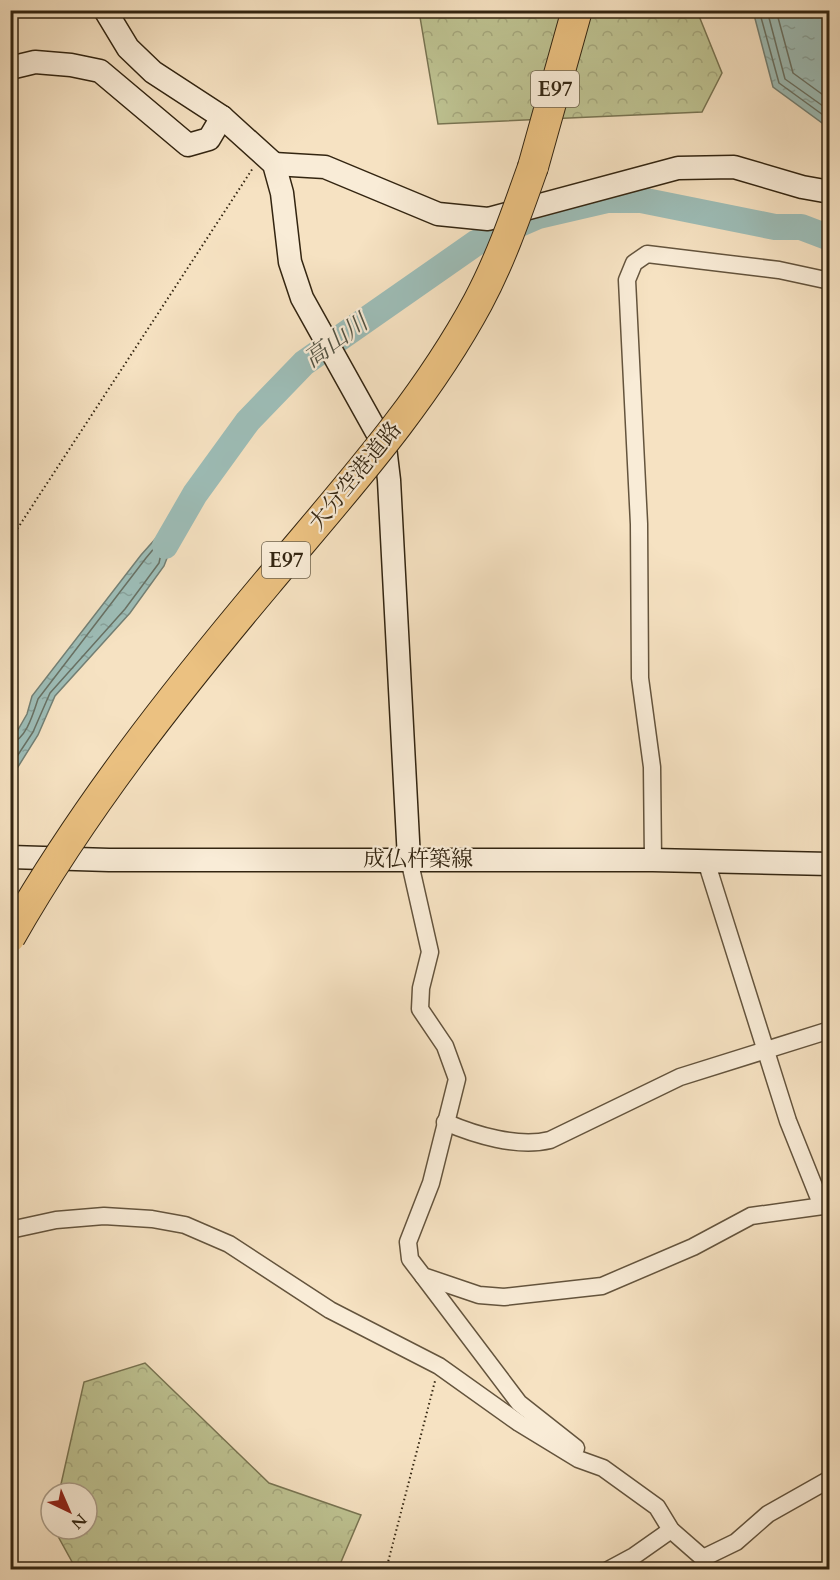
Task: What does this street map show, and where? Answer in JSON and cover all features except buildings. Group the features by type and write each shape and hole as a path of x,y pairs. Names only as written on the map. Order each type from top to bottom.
{"highway":[{"name":"大分空港道路","path":"533,167 568,10"},
{"name":"大分空港道路","path":"10,937 67,843 151,725 216,643 371,461 448,353 479,300 508,238 533,167 577,10"}],"street":[{"path":"105,10 128,48 153,72 222,117 255,143 274,164 282,193 290,262 302,298 385,447 389,480 409,859 430,952 421,988 420,1009 445,1046 457,1078 431,1183 408,1242 410,1259 519,1403 657,1507 671,1530 705,1564 736,1542 768,1514 830,1479"},
{"path":"10,68 35,62 72,65 100,71 188,145 209,139 222,117"},
{"path":"274,164 326,167 438,214 488,219 678,168 734,167 802,188 830,192"},
{"path":"653,860 652,766 640,678 639,524 627,280 634,263 647,254 779,270 830,281"},
{"name":"成仏杵築線","path":"12,860 653,860 830,864"},
{"path":"423,1276 478,1295 504,1297 602,1286 693,1247 751,1216 826,1205 788,1121 706,861"},
{"path":"445,1122 465,1131 534,1144 550,1140 680,1077 830,1030"},
{"path":"10,1230 56,1220 104,1216 152,1219 185,1225 229,1244 330,1310 439,1366 519,1424 578,1459 603,1468"},
{"path":"608,1569 634,1556 671,1530"}],"path":[{"path":"10,540 253,168 255,143"},
{"path":"386,1569 414,1469 439,1366"}],"green space":[{"path":"419,11 697,11 722,73 702,112 438,124"},
{"path":"145,1363 269,1483 361,1515 338,1569 76,1569 61,1541 99,1541 99,1481 62,1481 84,1382"}],"water":[{"path":"753,11 829,11 829,128 773,87"},
{"path":"189,501 164,566 130,613 55,696 38,735 11,778 11,742 27,714 32,696 141,555"}],"waterway":[{"name":"高山川","path":"165,546 195,494 248,421 304,363 476,243 538,216 607,200 641,200 775,227 801,227 830,238"}]}
